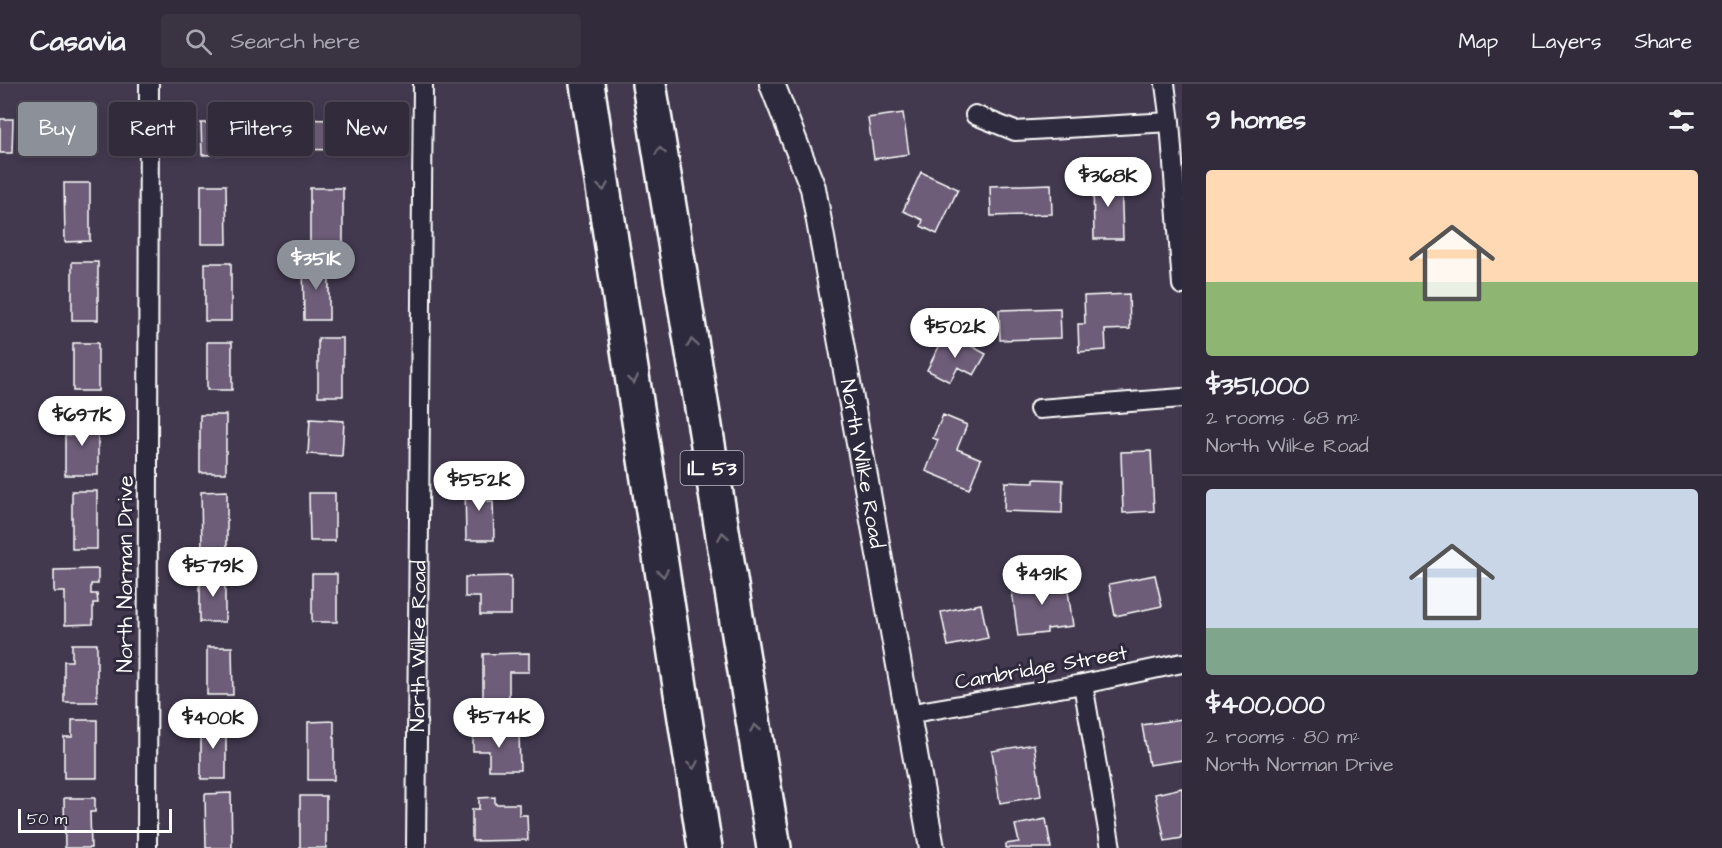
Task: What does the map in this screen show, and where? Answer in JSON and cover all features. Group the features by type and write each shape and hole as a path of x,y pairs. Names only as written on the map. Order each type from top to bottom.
{"highway":[{"name":"IL 53","path":"587,86 705,848"},
{"name":"IL 53","path":"650,86 774,848"},
{"path":"762,773 787,848"}],"street":[{"name":"North Norman Drive","path":"147,848 149,84"},
{"name":"North Wilke Road","path":"416,848 423,84"},
{"name":"North Wilke Road","path":"772,84 813,188 932,848"},
{"path":"1165,84 1182,285"},
{"path":"975,116 1015,131 1170,122"},
{"path":"1039,409 1182,398"},
{"name":"Cambridge Street","path":"907,714 1083,684 1182,663"},
{"path":"1083,684 1111,848"}],"building":[{"path":"903,113 909,154 874,159 868,118"},
{"path":"0,119 13,119 12,153 0,153"},
{"path":"313,120 325,120 325,150 313,150"},
{"path":"97,121 98,121 97,153"},
{"path":"201,123 208,123 208,155 202,155"},
{"path":"921,172 958,189 937,234 921,226 923,220 903,211"},
{"path":"1121,177 1123,239 1094,239 1093,178"},
{"path":"64,183 90,183 90,241 65,242"},
{"path":"1051,184 1052,214 991,216 990,186"},
{"path":"201,185 226,185 227,244 201,244"},
{"path":"310,188 343,188 343,244 310,244"},
{"path":"72,262 98,262 98,320 72,320"},
{"path":"303,262 329,262 329,320 304,320"},
{"path":"205,263 231,263 231,321 205,321"},
{"path":"1129,294 1130,329 1105,330 1106,350 1079,352 1078,324 1085,324 1084,296"},
{"path":"1060,308 1061,338 1000,340 999,310"},
{"path":"945,335 986,354 974,375 958,367 950,382 927,370"},
{"path":"318,338 343,338 343,396 318,396"},
{"path":"207,342 232,342 232,390 207,390"},
{"path":"73,343 98,343 98,391 73,391"},
{"path":"200,415 226,415 226,473 200,473"},
{"path":"943,415 967,425 957,449 981,459 969,489 926,471 938,440 933,438"},
{"path":"72,417 98,417 98,475 65,475 65,435 72,435"},
{"path":"310,419 344,421 342,456 308,454"},
{"path":"1151,451 1154,511 1123,513 1121,452"},
{"path":"1034,479 1063,480 1062,513 1004,511 1005,482 1034,483"},
{"path":"488,481 488,501 493,501 494,540 466,540 465,482"},
{"path":"72,491 97,491 97,549 72,549"},
{"path":"227,491 227,550 202,550 201,492"},
{"path":"309,493 335,493 335,541 310,541"},
{"path":"98,569 98,584 91,584 91,594 97,594 98,603 93,603 93,624 65,625 65,592 54,592 54,570"},
{"path":"200,574 225,574 225,622 200,622"},
{"path":"312,574 337,574 337,622 312,622"},
{"path":"1155,575 1162,606 1115,616 1109,584"},
{"path":"511,576 511,615 480,615 480,597 465,597 465,577"},
{"path":"1066,577 1073,626 1047,629 1047,633 1018,636 1011,584"},
{"path":"981,604 988,638 948,646 941,612"},
{"path":"72,644 97,644 97,702 64,702 64,661 72,661"},
{"path":"207,647 232,647 233,695 207,695"},
{"path":"529,653 529,672 509,672 509,701 483,702 483,654"},
{"path":"1182,719 1182,760 1149,765 1142,725"},
{"path":"72,720 97,720 97,778 64,778 64,737 72,737"},
{"path":"201,720 226,720 226,779 201,779"},
{"path":"334,721 334,780 308,780 308,722"},
{"path":"473,731 519,731 520,770 489,770 489,751 473,751"},
{"path":"1034,744 1041,796 1000,803 992,751"},
{"path":"1182,788 1182,838 1165,841 1155,794"},
{"path":"231,793 232,848 206,848 205,794"},
{"path":"300,796 326,796 326,848 300,848"},
{"path":"495,797 495,804 519,804 519,815 527,815 528,840 472,841 472,809 479,809 479,798"},
{"path":"64,798 95,798 95,812 90,812 91,848 65,848"},
{"path":"1046,819 1051,848 1006,848 1006,844 1019,842 1015,825"}]}
